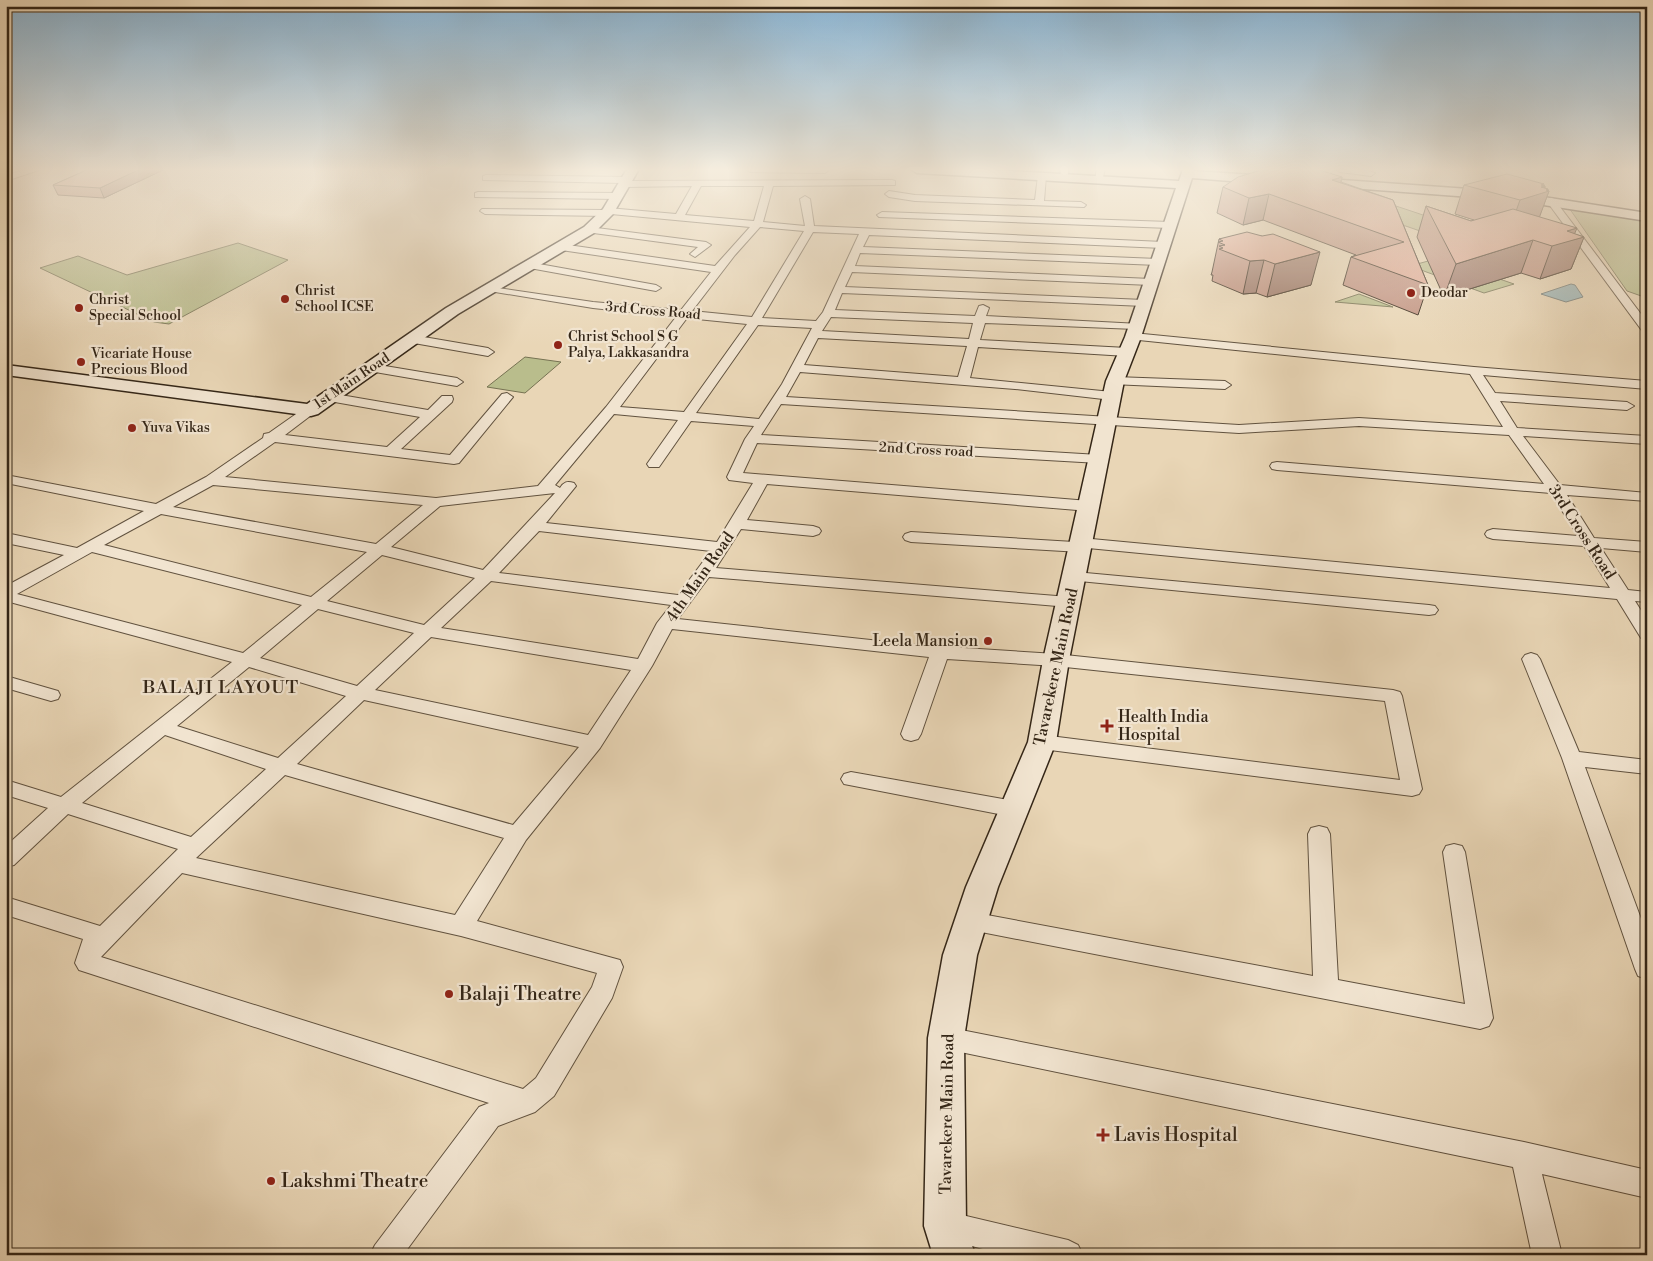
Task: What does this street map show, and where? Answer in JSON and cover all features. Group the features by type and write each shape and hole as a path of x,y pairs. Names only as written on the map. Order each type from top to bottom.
{"main road":[{"name":"1st Main Road","path":"6,370 311,410 489,288 562,247 591,228"},
{"name":"Tavarekere Main Road","path":"950,1240 946,1038 960,956 982,887 1042,742 1056,660 1113,388 1169,228"}],"street":[{"path":"640,237 651,228"},
{"path":"684,242 699,228"},
{"path":"542,491 611,410 719,270 755,228"},
{"path":"791,228 986,237 1157,263"},
{"path":"872,228 857,250 828,313 795,368 788,384 752,439 734,477 1089,506"},
{"path":"1021,228 1157,263"},
{"path":"1572,228 1647,330"},
{"path":"589,230 706,245 695,254"},
{"path":"654,464 685,417 755,321 810,230"},
{"path":"963,382 981,319 989,275 986,237"},
{"path":"562,247 719,270"},
{"path":"857,250 1157,263"},
{"path":"848,270 989,275 1157,263"},
{"path":"838,290 985,297 1157,263"},
{"path":"528,265 656,288"},
{"name":"3rd Cross Road","path":"489,288 593,306 974,344 1132,338"},
{"path":"828,313 981,319 1132,338 1474,371 1647,385"},
{"path":"412,339 488,352"},
{"path":"374,368 457,382"},
{"path":"795,368 1025,386 1113,388 1225,385"},
{"name":"3rd Cross Road","path":"1474,371 1513,432 1557,491 1647,634"},
{"path":"329,397 429,414"},
{"path":"269,437 454,460 507,397"},
{"path":"1492,397 1627,406"},
{"path":"390,452 447,399"},
{"path":"777,400 1239,429 1359,422 1647,440"},
{"path":"6,595 211,480 269,437 311,410"},
{"path":"611,410 762,423"},
{"name":"2nd Cross road","path":"752,439 1099,459"},
{"path":"1277,466 1557,491 1647,497"},
{"path":"6,479 379,549 487,576 682,601"},
{"name":"4th Main Road","path":"461,926 518,834 593,743 644,666 666,623 705,572 737,524 763,479"},
{"path":"91,950 178,863 283,767 358,693 396,662 487,576 535,526 569,486 542,491 436,502 211,480"},
{"path":"6,859 65,805 164,728 436,502"},
{"path":"737,524 813,531"},
{"path":"535,526 720,547"},
{"path":"1493,534 1647,547"},
{"path":"911,537 1081,545 1647,597"},
{"path":"6,538 86,550 426,632 644,666"},
{"path":"705,572 1069,602"},
{"path":"1074,576 1430,610"},
{"path":"6,595 246,660 358,693 593,743"},
{"path":"666,623 940,652 1056,660 1393,696 1412,789 1042,742"},
{"path":"911,734 940,652"},
{"path":"1531,660 1572,758 1647,969"},
{"path":"6,682 51,695"},
{"path":"164,728 283,767 518,834"},
{"path":"1572,758 1647,767"},
{"path":"851,780 1014,809"},
{"path":"6,787 196,846"},
{"path":"1319,834 1326,988"},
{"path":"971,921 1480,1018 1454,852"},
{"path":"178,863 461,926 610,967 603,990 545,1086 534,1098 526,1103 490,1116 385,1255"},
{"path":"6,906 96,934 87,963 526,1103"},
{"path":"946,1038 1524,1156 1647,1184"},
{"path":"1524,1156 1546,1255"},
{"path":"950,1240 1068,1255"}],"green space":[{"path":"1411,228 1462,228 1486,236 1458,244"},
{"path":"1583,228 1647,228 1647,298 1627,291"},
{"path":"238,243 288,260 169,324 154,322 40,268 78,256 127,275"},
{"path":"1439,258 1514,284 1484,293 1410,266"},
{"path":"1359,294 1393,307 1335,302"},
{"path":"525,357 561,362 525,393 487,387"}],"water":[{"path":"1571,284 1575,285 1583,297 1566,302 1541,294"}],"building":[{"path":"1364,228 1404,228 1428,285 1351,257 1404,242"},
{"path":"1437,228 1576,228 1567,231 1584,237 1552,246 1533,240 1456,264"},
{"path":"1247,232 1262,236 1273,234 1320,252 1275,264 1264,260 1250,261 1219,249 1223,248 1219,246 1225,245 1218,242 1223,241 1219,239"}],"place":[{"name":"Deodar","path":"1411,293"},
{"name":"Christ School ICSE","path":"285,299"},
{"name":"Christ Special School","path":"79,308"},
{"name":"Christ School S G Palya, Lakkasandra","path":"558,345"},
{"name":"Vicariate House Precious Blood","path":"81,362"},
{"name":"Yuva Vikas","path":"132,428"},
{"name":"Leela Mansion","path":"988,641"},
{"name":"Health India Hospital","path":"1107,726"},
{"name":"Balaji Theatre","path":"449,994"},
{"name":"Lavis Hospital","path":"1103,1135"},
{"name":"Lakshmi Theatre","path":"271,1181"}],"district":[{"name":"BALAJI LAYOUT","path":"221,687"}]}
